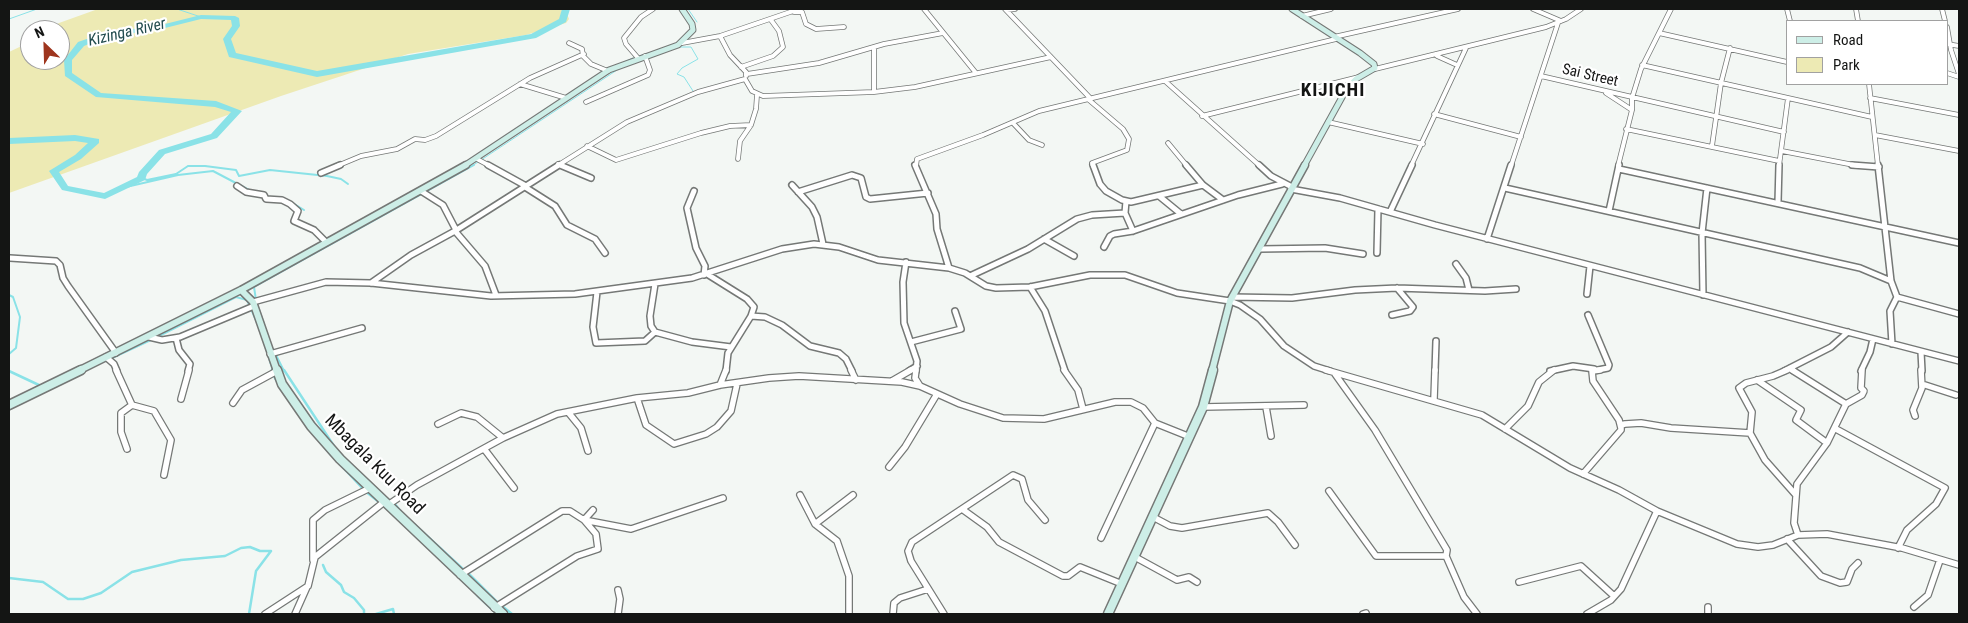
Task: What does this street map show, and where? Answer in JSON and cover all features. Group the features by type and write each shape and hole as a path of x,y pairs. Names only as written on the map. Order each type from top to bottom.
{"street":[{"path":"638,58 626,44 624,38 641,17 653,9"},
{"path":"682,9 693,27 689,36 682,43"},
{"path":"9,405 241,290 421,191 477,159 608,70 682,43 720,36 799,9"},
{"path":"924,9 976,73"},
{"path":"1006,10 1015,9"},
{"path":"1292,9 1370,61 1375,66 1374,69"},
{"path":"1302,16 1331,9"},
{"path":"949,268 928,193 915,160 1040,111 1458,9"},
{"path":"1533,9 1560,22"},
{"path":"1202,116 1359,77 1374,69 1466,48 1560,22 1581,9"},
{"path":"1610,211 1626,129 1632,110 1632,98 1642,65 1671,9"},
{"path":"1782,9 1788,10"},
{"path":"1006,10 1090,99 1123,129 1129,139 1127,150 1123,153 1092,163 1103,188 1126,201 1159,196 1203,184"},
{"path":"794,12 802,12 806,24 816,29 844,27"},
{"path":"742,67 774,56 783,47 784,41 779,30 771,20"},
{"path":"1487,239 1560,22"},
{"path":"370,283 411,255 456,230 587,146 649,111 746,76 819,63 874,47 943,33"},
{"path":"1659,33 1786,62"},
{"path":"720,36 730,55 742,67 752,92 757,95 788,96 874,92 915,87 1049,55"},
{"path":"569,43 582,49 586,60 608,70"},
{"path":"1959,46 1949,44 1959,76"},
{"path":"874,47 874,92"},
{"path":"1390,212 1466,48"},
{"path":"1712,146 1721,83 1730,48"},
{"path":"321,173 361,156 392,150 415,139 436,136 470,113 520,84 550,68 584,54"},
{"path":"1436,55 1457,66"},
{"path":"586,102 616,87 648,75 650,70 645,56"},
{"path":"1642,65 1872,117"},
{"name":"Sai Street","path":"1542,76 1784,132"},
{"path":"1108,614 1203,407 1231,299 1346,90 1359,77"},
{"path":"1165,81 1202,116 1282,184 1291,188 1340,198 1487,239 1959,361"},
{"path":"520,84 566,98"},
{"path":"1868,85 1891,280 1897,297 1890,311 1892,344"},
{"path":"1599,88 1632,110"},
{"path":"738,158 740,141 750,126 756,109 757,95"},
{"path":"1778,202 1780,160 1788,98"},
{"path":"1870,98 1959,115"},
{"path":"1434,114 1521,137"},
{"path":"1328,122 1423,144"},
{"path":"1013,123 1029,140 1042,145"},
{"path":"587,146 616,160 701,133 730,126 750,126"},
{"path":"1626,129 1780,160"},
{"path":"1875,136 1959,151"},
{"path":"1168,143 1203,184 1223,200"},
{"path":"1782,151 1863,167 1879,167"},
{"path":"477,159 526,186 556,206 567,225 595,239 605,253"},
{"path":"558,164 592,178"},
{"path":"1618,169 1778,202 1959,243"},
{"path":"798,192 852,175 861,178 866,197 870,199 928,193"},
{"path":"1104,247 1110,236 1133,231 1223,200 1282,184"},
{"path":"792,185 812,207 819,220 823,244"},
{"path":"237,186 246,192 264,195 266,200 282,200 290,204 298,211 294,221 314,230 326,242"},
{"path":"1505,188 1860,268 1891,280"},
{"path":"1703,295 1702,233 1707,188"},
{"path":"421,191 444,205 456,230 484,266 494,286 496,296"},
{"path":"694,191 687,208 696,248 705,266 705,275"},
{"path":"1159,196 1181,214"},
{"path":"1126,201 1125,213 1133,231"},
{"path":"1377,253 1378,209"},
{"path":"970,276 1013,257 1084,216 1125,213"},
{"path":"1044,239 1074,256"},
{"path":"149,337 158,340 176,338 254,304 320,282 370,283 444,293 496,296 547,296 597,292 705,275 796,243 823,244 870,258 949,268 970,276 991,288 1030,287 1090,275 1119,274 1177,293 1231,299 1292,298 1355,290 1397,288 1516,289"},
{"path":"1260,249 1325,248 1363,254"},
{"path":"10,258 56,261 63,269 63,278 68,286 116,352"},
{"path":"906,262 903,282 904,323 917,366 915,378 920,386"},
{"path":"1456,264 1466,278 1469,290"},
{"path":"1587,294 1590,266"},
{"path":"705,275 750,301 754,308 728,353 727,368 720,385"},
{"path":"655,284 650,316 651,326 655,332 692,342 731,347"},
{"path":"1030,287 1045,311 1062,367 1078,390 1083,409"},
{"path":"1392,315 1410,311 1413,307 1397,288"},
{"name":"Mbagala Kuu Road","path":"241,290 254,304 282,384 307,420 340,459 386,504 428,541 494,608 503,614"},
{"path":"597,292 593,327 596,342 645,340 655,332"},
{"path":"1897,297 1959,314"},
{"path":"1231,299 1260,319 1278,340 1299,358 1335,374 1477,413 1555,460 1619,490 1657,512 1743,546 1773,545 1798,536 1827,534 1898,548 1959,565"},
{"path":"911,342 961,329 955,311"},
{"path":"1505,429 1528,406 1539,382 1550,370 1573,366 1594,369 1608,368 1609,365 1588,315"},
{"path":"751,316 765,317 782,325 810,346 839,353 846,359 856,380"},
{"path":"270,354 362,328"},
{"path":"1795,494 1765,460 1750,433 1752,412 1739,388 1746,383 1790,368 1831,347 1848,332"},
{"path":"176,338 179,350 190,364 182,399"},
{"path":"1798,536 1794,528 1795,494 1802,476 1836,429 1846,404 1862,395 1864,391 1860,373 1870,352 1872,339"},
{"path":"1434,400 1436,341"},
{"path":"1915,416 1913,410 1921,394 1922,384 1921,352"},
{"path":"106,357 114,364 132,405"},
{"path":"889,382 917,366"},
{"path":"1790,368 1846,404"},
{"path":"1594,369 1592,373 1595,387 1619,420 1621,430"},
{"path":"233,403 242,390 277,372"},
{"path":"1335,374 1375,430 1447,550 1446,556 1464,597 1477,614"},
{"path":"313,560 386,504 417,485 485,450 503,438 544,418 637,398 688,393 720,385 799,376 889,382 920,386 983,412 1003,418 1044,419 1115,402 1131,402 1142,408 1155,423 1190,437"},
{"path":"1757,380 1801,410 1796,420 1827,444"},
{"path":"637,398 646,424 668,442 674,444 706,434 717,427 731,411 736,384"},
{"path":"1922,384 1956,395"},
{"path":"888,467 905,447 937,394"},
{"path":"127,449 121,432 120,415 132,405"},
{"path":"132,405 154,411 171,440 164,476"},
{"path":"1203,407 1304,405"},
{"path":"1266,407 1271,436"},
{"path":"568,412 581,428 588,451"},
{"path":"438,424 457,413 472,415 503,438"},
{"path":"1583,474 1621,430 1621,426 1632,422 1671,428 1750,433"},
{"path":"1101,538 1155,423"},
{"path":"1836,429 1945,488 1936,504 1907,530 1898,548"},
{"path":"485,450 514,488"},
{"path":"944,614 911,561 908,551 909,545 988,490 1013,476 1018,476 1022,479 1028,500 1045,520"},
{"path":"295,614 308,586 313,560 313,520 325,510 370,488"},
{"path":"1329,491 1376,556 1446,556"},
{"path":"800,495 815,524 835,538 847,565 849,576 849,614"},
{"path":"815,524 853,496"},
{"path":"584,520 631,529 724,498"},
{"path":"962,509 987,527 999,542 1063,576 1068,576 1080,568 1122,584"},
{"path":"584,520 593,510"},
{"path":"460,575 562,511 570,511 584,520 596,534 600,544 598,549 577,556 494,608"},
{"path":"1587,614 1614,596 1626,580 1657,512"},
{"path":"1154,517 1170,526 1182,528 1268,513 1278,522 1295,545"},
{"path":"1787,539 1821,576 1840,583 1847,582 1852,569 1858,563"},
{"path":"1135,557 1177,580 1189,577 1197,582"},
{"path":"1914,607 1928,595 1940,560"},
{"path":"1519,582 1581,566 1614,596"},
{"path":"265,614 308,586"},
{"path":"893,614 894,603 900,598 928,589"},
{"path":"618,590 620,599 618,614"}],"green space":[{"path":"98,9 565,9 569,19 566,23 526,35 408,54 281,96 9,193 9,52 20,47 20,70 70,70 70,20 67,20"}],"waterway":[{"path":"9,19 37,9"},
{"path":"177,9 201,17"},
{"name":"Kizinga River","path":"9,141 75,138 96,141 78,157 54,171 65,188 105,196 142,178 142,174 162,152 214,136 237,111 216,104 99,95 68,74 68,60 81,44 101,36 165,26 201,17 235,18 236,26 227,39 232,55 317,74 533,36 563,20 566,9"},
{"path":"688,9 697,22"},
{"path":"679,47 691,47 698,59 682,68 677,74 684,77 693,91"},
{"path":"639,56 649,53"},
{"path":"617,65 633,58"},
{"path":"472,166 620,68"},
{"path":"256,300 254,287 474,165"},
{"path":"142,178 147,180 176,174 188,166 205,166"},
{"path":"205,166 236,170 239,176 270,170 327,176 341,179 348,184"},
{"path":"126,187 178,175 213,171 251,191"},
{"path":"291,202 304,210"},
{"path":"9,295 13,297 20,317 16,348 9,354"},
{"path":"157,337 236,297 247,300 259,327"},
{"path":"258,307 264,324"},
{"path":"110,359 153,339"},
{"path":"263,339 273,371"},
{"path":"275,353 284,371"},
{"path":"272,370 290,402"},
{"path":"284,370 334,446"},
{"path":"9,371 41,386"},
{"path":"320,442 331,455"},
{"path":"336,460 365,491 379,502"},
{"path":"394,503 402,513"},
{"path":"414,524 464,570"},
{"path":"9,578 43,582 68,599 83,599 101,593 132,572 181,560 225,556 241,548 250,547 260,551 271,551 256,571 249,614"},
{"path":"323,565 326,572 341,585 344,592 354,598 364,610 364,614"},
{"path":"468,573 498,603"},
{"path":"477,595 497,614"},
{"path":"502,606 512,614"},
{"path":"376,614 393,609 394,614"}],"district":[{"name":"KIJICHI","path":"1333,91"}]}
